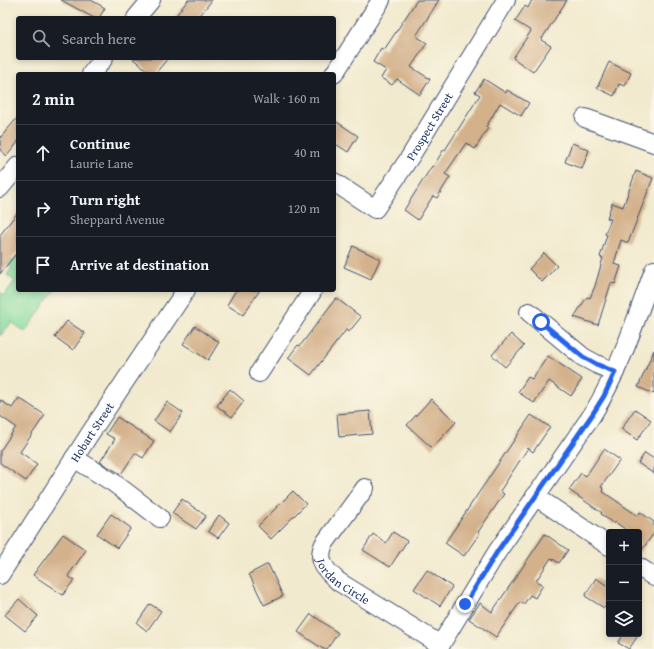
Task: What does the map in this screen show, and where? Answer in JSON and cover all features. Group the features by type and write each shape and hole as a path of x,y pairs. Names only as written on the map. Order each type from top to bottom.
{"street":[{"path":"138,16 151,0"},
{"path":"335,72 381,0"},
{"name":"Prospect Street","path":"336,183 375,209 410,157 506,0"},
{"path":"93,72 102,60"},
{"path":"585,118 654,143"},
{"path":"0,188 16,168"},
{"path":"440,647 497,552 604,396 625,348 654,270"},
{"name":"Hobart Street","path":"0,575 74,458 185,292"},
{"path":"259,373 312,292"},
{"path":"529,312 583,357 615,372"},
{"path":"74,458 114,483 160,518"},
{"name":"Jordan Circle","path":"365,488 324,544 321,554 323,565 339,582 440,647"},
{"path":"535,496 606,544"},
{"path":"642,569 654,577"}],"green space":[{"path":"0,252 13,262 16,258 16,292 54,292 25,332 12,322 0,336 0,292 4,295 15,281 7,275 12,267 0,258"}],"building":[{"path":"61,0 91,0 105,8 100,16 90,16"},
{"path":"188,0 212,0 200,16 176,16"},
{"path":"417,0 439,0 416,36 427,43 411,67 430,79 420,95 397,79 392,85 381,78 386,70 373,62 381,48 384,50"},
{"path":"532,0 567,0 541,40 551,46 533,72 513,58 531,31 515,21 525,6 528,8"},
{"path":"134,60 166,60 157,72 150,72"},
{"path":"609,62 631,73 625,86 619,84 614,96 597,88"},
{"path":"484,79 506,93 507,90 529,103 521,116 500,103 486,127 488,128 475,149 466,143 445,174 450,177 437,198 433,196 418,220 404,210 480,95 475,92"},
{"path":"16,119 16,145 7,156 0,150 0,138"},
{"path":"336,121 358,136 348,152 336,144"},
{"path":"572,143 589,150 582,169 565,162"},
{"path":"636,171 653,178 628,243 621,240 614,264 621,266 615,284 611,283 598,325 574,317 587,297 590,298 595,286 603,258 600,257 607,235 605,234 611,219 607,218 612,203 623,207"},
{"path":"16,215 16,254 0,274 0,235"},
{"path":"353,246 380,259 371,279 344,267"},
{"path":"544,253 557,266 542,282 529,269"},
{"path":"235,292 259,292 243,315 227,305"},
{"path":"336,298 361,317 349,332 346,330 311,375 288,358 298,345 300,346"},
{"path":"67,321 85,333 73,350 55,337"},
{"path":"195,326 219,342 208,360 183,344"},
{"path":"511,334 524,346 505,367 492,355"},
{"path":"654,350 654,394 638,387"},
{"path":"548,356 582,379 571,396 549,381 534,403 518,392 528,377 532,379"},
{"path":"230,389 244,401 232,417 217,406"},
{"path":"19,398 45,415 20,452 37,464 26,481 0,463 0,451 16,427 0,416 0,400 12,408"},
{"path":"431,399 456,422 432,448 407,425"},
{"path":"167,402 183,413 170,432 154,421"},
{"path":"635,409 651,420 637,440 621,429"},
{"path":"370,411 372,434 339,437 337,414"},
{"path":"531,415 550,427 533,452 528,448 500,491 504,494 478,532 480,533 464,556 445,543"},
{"path":"117,417 154,441 143,458 135,453 121,474 100,462 115,439 106,434"},
{"path":"604,449 620,460 601,487 603,488 602,491 638,516 640,512 654,522 654,533 642,550 642,529 625,529 615,522 614,524 601,514 602,513 569,490 581,473 586,476"},
{"path":"645,453 654,459 654,474 638,463"},
{"path":"293,491 306,504 271,539 258,526"},
{"path":"182,499 206,516 196,529 172,513"},
{"path":"111,514 131,528 117,548 97,534"},
{"path":"219,515 229,523 218,538 208,531"},
{"path":"393,532 407,541 390,567 363,550 373,534 386,543"},
{"path":"63,534 86,550 68,576 74,580 63,595 33,575"},
{"path":"545,534 568,550 559,563 551,558 536,581 543,585 535,598 530,595 524,604 520,602 496,637 469,619 480,603 492,612"},
{"path":"268,564 283,596 264,605 249,574"},
{"path":"427,570 452,587 440,606 414,589"},
{"path":"596,578 606,585 606,606 604,608 585,596"},
{"path":"19,599 38,616 25,631 5,615"},
{"path":"150,604 161,611 147,631 137,623"},
{"path":"311,614 338,633 327,649 323,649 298,632"},
{"path":"622,637 637,637 629,649 618,643"}],"route":[{"path":"465,604 497,552 592,415 604,396 615,372 583,357 541,322"}]}
